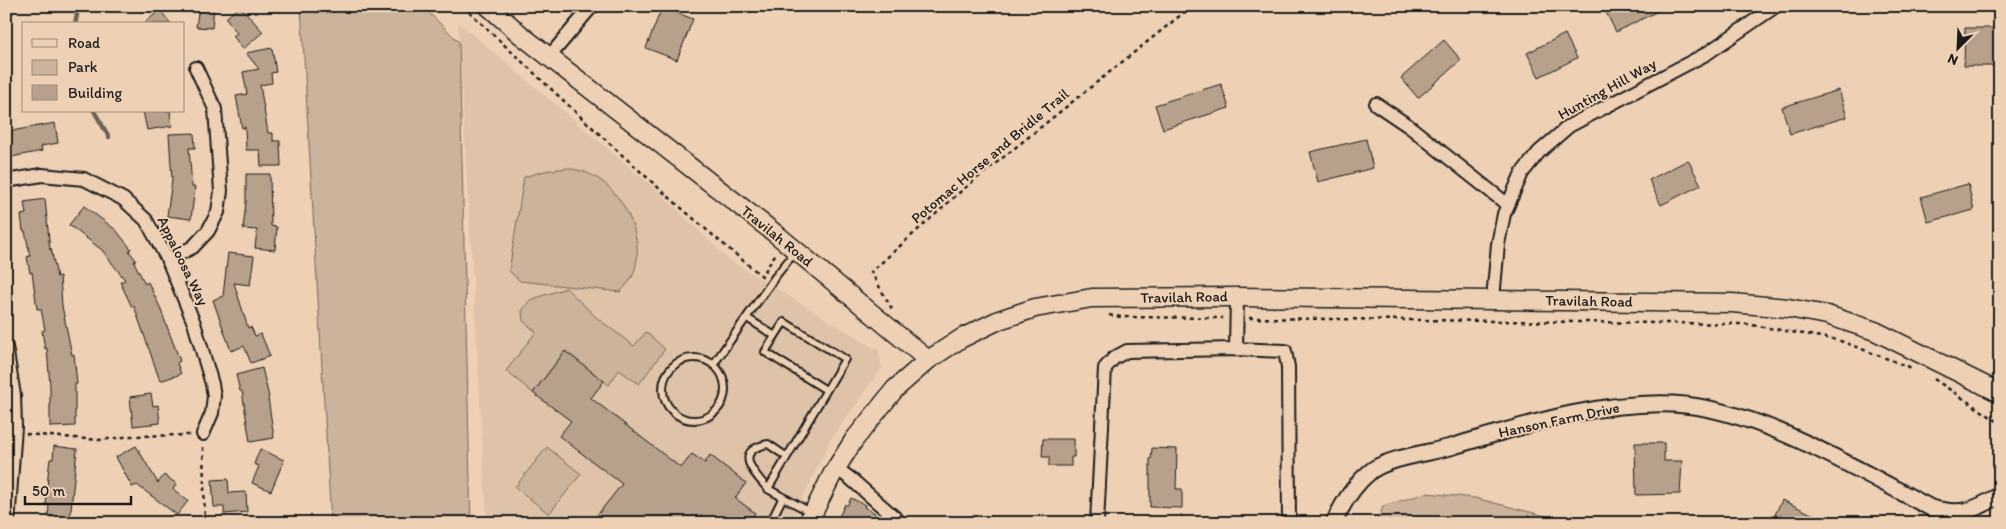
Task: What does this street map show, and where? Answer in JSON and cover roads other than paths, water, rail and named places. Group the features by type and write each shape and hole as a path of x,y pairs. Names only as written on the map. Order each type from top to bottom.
{"main road":[{"name":"Travilah Road","path":"488,6 792,256 928,360 962,338 999,320 1035,308 1092,298 1237,297 1732,303 1788,308 1827,315 1875,331 2000,393"},
{"path":"810,518 836,468 854,440 895,389 928,360"}],"street":[{"path":"549,57 592,6"},
{"name":"Hunting Hill Way","path":"1493,299 1498,244 1504,214 1522,174 1539,152 1569,126 1706,54 1776,6"},
{"path":"168,260 193,248 208,230 218,212 221,191 215,109 196,68"},
{"path":"1376,104 1410,127 1508,205"},
{"name":"Appaloosa Way","path":"6,181 42,175 84,179 123,198 146,220 168,260 194,323 212,384 214,396 212,412 203,434"},
{"path":"1236,349 1237,297"},
{"path":"6,347 14,394 15,433 8,523"},
{"path":"1098,523 1105,368 1114,358 1127,351 1236,349 1285,352 1288,367 1289,523"},
{"name":"Hanson Farm Drive","path":"1334,523 1340,507 1372,470 1396,460 1437,451 1546,420 1604,408 1642,404 1674,404 1718,411 1761,425 1799,440 1931,508 1945,512 1960,513 1978,508 2000,495"},
{"path":"836,468 901,523"}],"lane":[{"path":"714,365 792,256"},
{"path":"747,318 775,336"},
{"path":"768,489 845,359 784,322 765,352 826,390"},
{"path":"694,358 706,360 714,365 723,376 726,387 725,398 719,410 709,418 697,421 685,420 674,414 666,404 663,391 664,378 672,367 682,360 694,358"},
{"path":"787,457 768,444 756,446 750,454 748,462 751,470 768,489 783,497 810,518"},
{"path":"770,523 783,497"}],"waterway":[{"path":"74,6 77,15 75,22"},
{"path":"95,112 109,137"}]}
